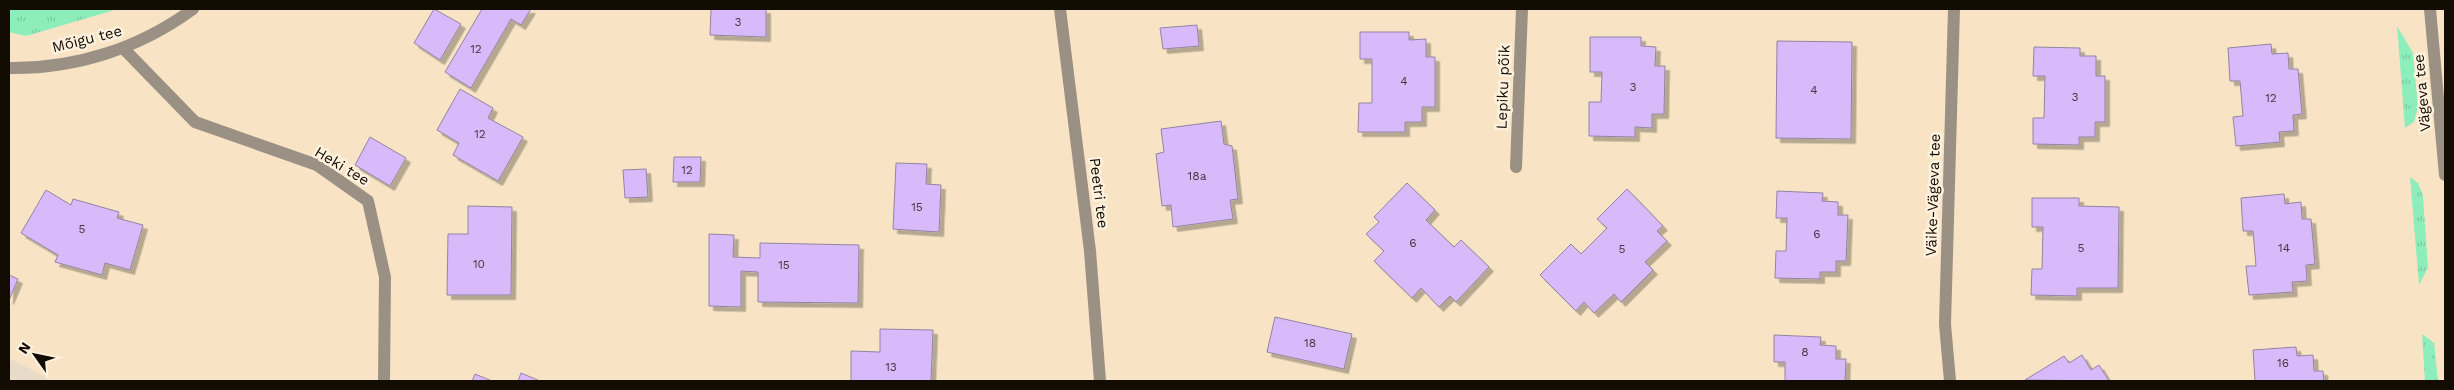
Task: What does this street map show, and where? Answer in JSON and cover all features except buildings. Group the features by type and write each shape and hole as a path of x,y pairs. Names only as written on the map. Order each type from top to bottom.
{"street":[{"name":"Mõigu tee","path":"9,68 29,68 71,63 124,49 166,29 193,9"},
{"name":"Peetri tee","path":"1060,9 1090,251 1100,381"},
{"name":"Lepiku põik","path":"1516,167 1522,9"},
{"name":"Väike-Vägeva tee","path":"1950,381 1945,324 1954,9"},
{"name":"Vägeva tee","path":"2430,9 2445,175"},
{"name":"Heki tee","path":"124,49 195,122 317,165 368,201 385,277 384,381"}],"shaded area":[{"path":"9,358 53,381 9,381"}],"green space":[{"path":"9,9 118,9 26,36 9,32"},
{"path":"2397,26 2413,53 2418,107 2414,122 2405,128"},
{"path":"2410,177 2418,183 2423,196 2428,268 2419,285"},
{"path":"2422,334 2434,343 2438,381 2425,381"}]}
